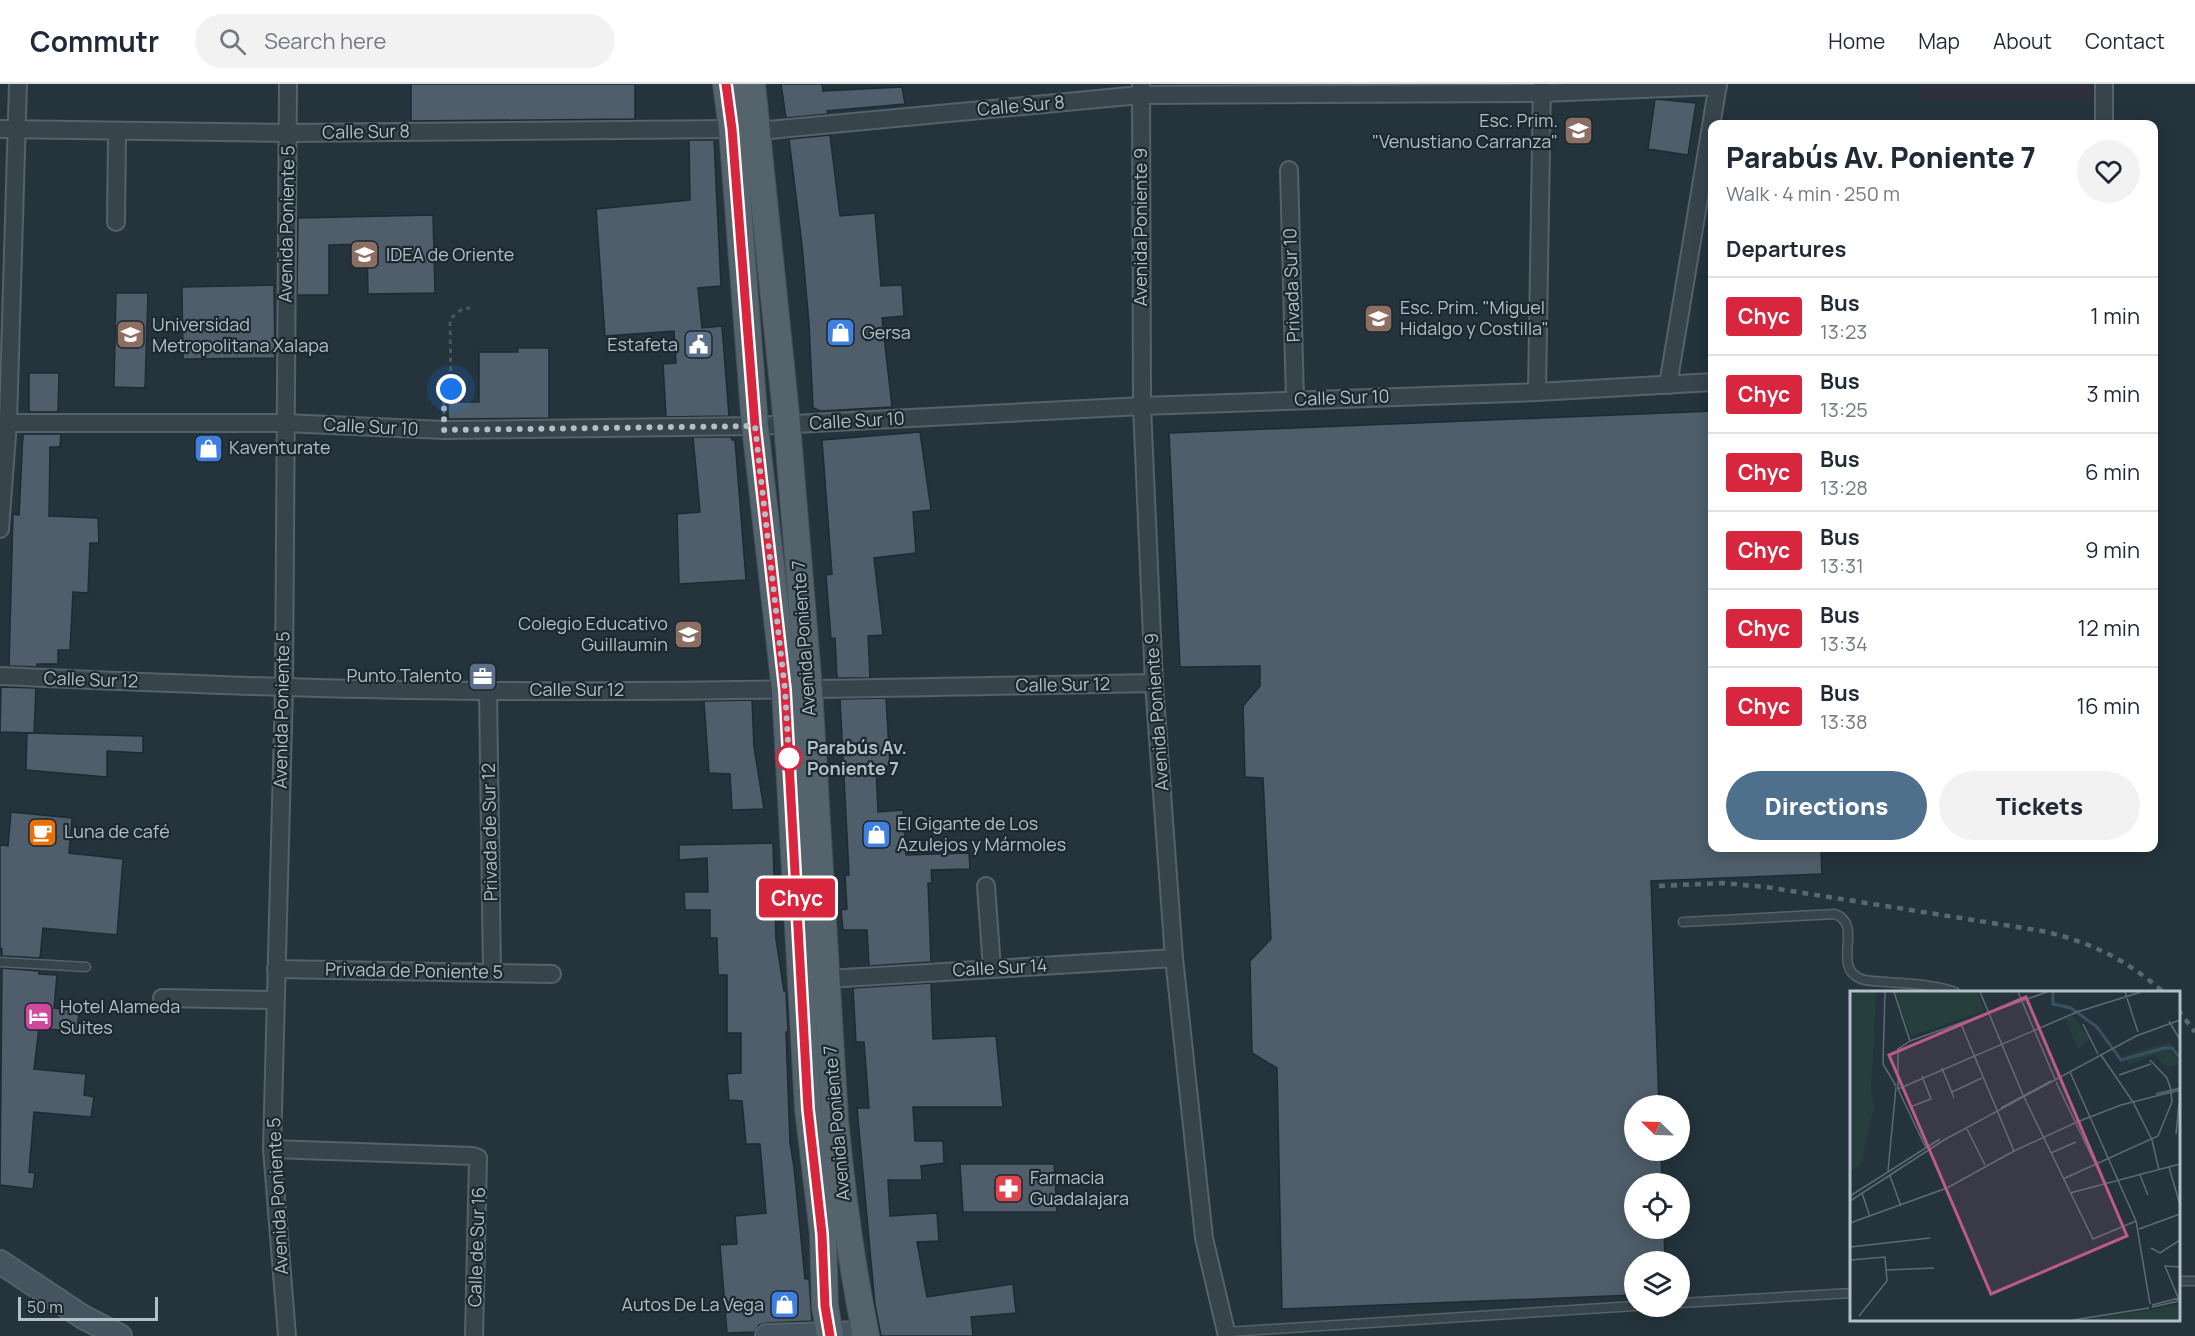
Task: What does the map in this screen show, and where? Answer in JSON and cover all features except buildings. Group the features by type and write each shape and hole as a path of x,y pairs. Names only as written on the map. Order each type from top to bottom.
{"main road":[{"name":"Avenida Poniente 7","path":"726,84 732,129 755,426 797,689 827,979 842,1188 850,1256 866,1334"},
{"name":"Avenida Poniente 7","path":"752,84 787,424 797,689 808,1109 822,1234 825,1306 831,1335"},
{"path":"0,1262 83,1317 120,1336"},
{"path":"766,1336 866,1334"}],"street":[{"path":"0,529 4,423 8,130 18,84"},
{"name":"Avenida Poniente 5","path":"287,1336 272,1149 284,688 288,84"},
{"path":"2104,84 2104,120"},
{"path":"1712,120 1718,85"},
{"name":"Calle Sur 8","path":"758,131 1140,89 1718,85"},
{"path":"1536,392 1542,88"},
{"name":"Avenida Poniente 9","path":"1140,89 1142,406 1154,683 1174,958 1204,1238 1227,1334"},
{"name":"Calle Sur 8","path":"8,130 288,133 732,129"},
{"path":"116,222 117,130"},
{"path":"1668,385 1708,145"},
{"name":"Privada Sur 10","path":"1289,170 1295,400"},
{"name":"Calle Sur 10","path":"4,423 284,423 444,430 755,426 1142,406 1536,392 1708,382"},
{"name":"Calle Sur 12","path":"0,676 284,688 488,691 1154,683"},
{"name":"Privada de Sur 12","path":"488,691 492,973"},
{"path":"986,886 992,968"},
{"name":"Calle Sur 14","path":"827,979 1174,958"},
{"name":"Privada de Poniente 5","path":"276,969 552,974"},
{"path":"162,998 275,1000"},
{"name":"Calle de Sur 16","path":"272,1149 478,1158 474,1336"}],"lane":[{"path":"1683,922 1835,914 1843,917 1848,925 1847,956 1850,969 1858,978 1938,986 1950,991"},
{"path":"0,962 86,967"},
{"path":"1690,1302 1850,1293"},
{"path":"1227,1334 1624,1307"}],"path":[{"path":"444,430 444,400 451,389 450,319 462,309 470,308"}],"shaded area":[{"path":"1919,84 2091,84 2092,100 1919,99"}],"railway":[{"path":"1659,886 1722,883 1766,887 2042,931 2075,940 2107,953 2136,970 2162,991"},
{"path":"2180,1013 2195,1032"}],"bus line":[{"name":"Chyc","path":"726,84 732,129 755,426 785,690 808,1109 822,1234 825,1306 830,1336"}],"place":[{"name":"Esc. Prim. \"Venustiano Carranza\"","path":"1579,131"},
{"name":"IDEA de Oriente","path":"365,255"},
{"name":"Esc. Prim. \"Miguel Hidalgo y Costilla\"","path":"1379,318"},
{"name":"Gersa","path":"841,333"},
{"name":"Universidad Metropolitana Xalapa","path":"131,335"},
{"name":"Estafeta","path":"699,345"},
{"name":"Kaventurate","path":"208,448"},
{"name":"Colegio Educativo Guillaumin","path":"689,634"},
{"name":"Punto Talento","path":"483,676"},
{"name":"Parabús Av. Poniente 7","path":"789,758"},
{"name":"Luna de café","path":"43,832"},
{"name":"El Gigante de Los Azulejos y Mármoles","path":"876,834"},
{"name":"Hotel Alameda Suites","path":"39,1017"},
{"name":"Farmacia Guadalajara","path":"1009,1188"},
{"name":"Autos De La Vega","path":"785,1305"}],"route":[{"path":"451,389 443,405 444,430 755,426 785,690 789,758"}]}
